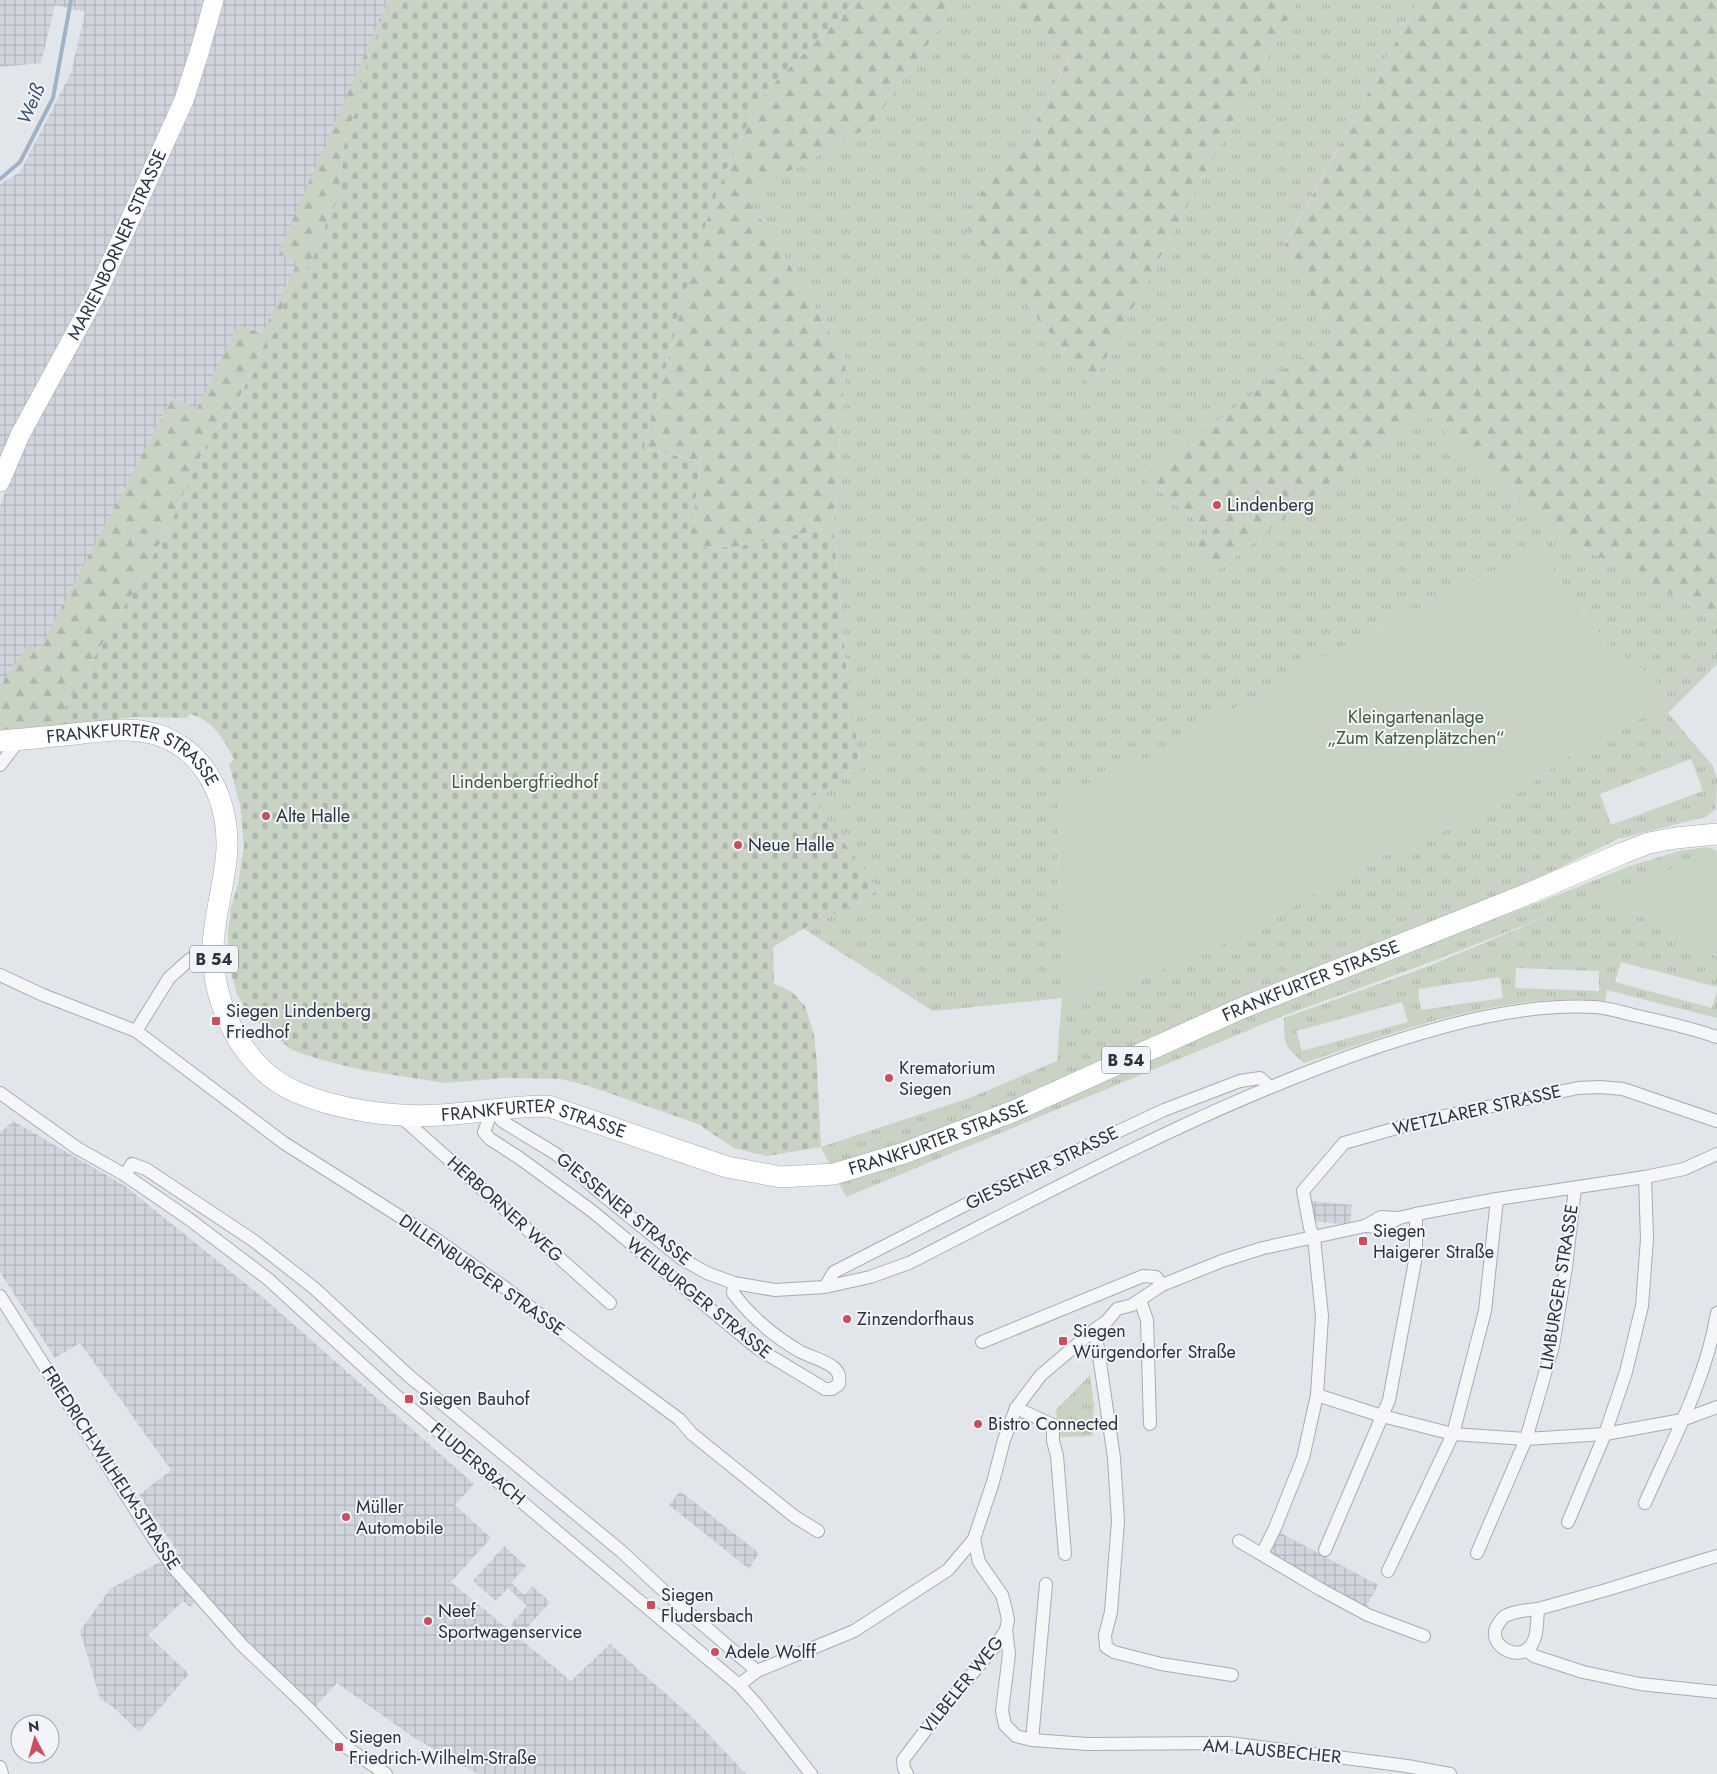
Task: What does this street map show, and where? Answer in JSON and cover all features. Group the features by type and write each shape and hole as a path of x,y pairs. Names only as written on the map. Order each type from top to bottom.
{"main road":[{"name":"MARIENBORNER STRASSE","path":"0,482 24,428 97,293 180,109 200,50 214,0"},
{"name":"FRANKFURTER STRASSE","path":"10,740 119,730 145,731 168,738 194,756 209,774 221,800 226,824 226,860 219,894 213,947 216,980 221,1004 241,1044 255,1062 274,1079 296,1092 341,1106 400,1116 440,1115 493,1108 548,1106 736,1169 780,1177 834,1174 904,1154 1014,1111 1242,1008 1530,893 1623,853 1649,843 1717,834"}],"street":[{"path":"0,765 10,740"},
{"path":"136,1031 169,978 189,960 213,947"},
{"name":"DILLENBURGER STRASSE","path":"0,975 43,995 136,1031 284,1143 437,1240 508,1290 679,1419 692,1434 795,1517 818,1531"},
{"name":"GIESSENER STRASSE","path":"493,1108 502,1121 556,1154 598,1191 682,1259 707,1273 734,1283 775,1290 825,1287 870,1277 910,1263 1151,1139 1270,1087 1349,1057 1418,1034 1483,1018 1544,1008 1603,1008 1717,1037"},
{"name":"GIESSENER STRASSE","path":"825,1287 834,1272 994,1191 1164,1110 1240,1081 1260,1078 1270,1087"},
{"name":"WETZLARER STRASSE","path":"1314,1238 1310,1228 1303,1190 1344,1143 1425,1120 1578,1088 1623,1089 1717,1121"},
{"name":"FLUDERSBACH","path":"0,1093 77,1148 128,1169 189,1219 268,1279 394,1394 739,1685 811,1774"},
{"name":"WEILBURGER STRASSE","path":"493,1108 484,1132 490,1139 518,1157 592,1212 757,1348 824,1389 832,1389 839,1384 839,1372 832,1366 801,1352 774,1335 752,1315 733,1293 734,1283"},
{"name":"HERBORNER WEG","path":"400,1116 610,1303"},
{"name":"FLUDERSBACH","path":"122,1155 128,1169"},
{"path":"739,1685 756,1671 854,1631 948,1570 974,1539 993,1482 1004,1440 1016,1408 1041,1375 1093,1331 1108,1321 1124,1317 1136,1303 1162,1285 1222,1261 1263,1248 1365,1226 1383,1227 1399,1218 1416,1214 1497,1199 1645,1177 1684,1169 1716,1159"},
{"name":"FLUDERSBACH","path":"128,1169 146,1169 254,1241 314,1288 409,1376 607,1539 756,1671"},
{"path":"1568,1522 1605,1434 1626,1372 1642,1306 1647,1239 1645,1177"},
{"name":"LIMBURGER STRASSE","path":"1477,1553 1526,1439 1553,1346 1566,1267 1575,1188"},
{"path":"1388,1571 1453,1434 1485,1311 1497,1199"},
{"path":"1325,1550 1388,1400 1416,1256 1416,1214"},
{"path":"1262,1554 1275,1528 1303,1458 1317,1395 1322,1316 1314,1238"},
{"path":"982,1342 1142,1276 1156,1277 1162,1285"},
{"name":"FRIEDRICH-WILHELM-STRASSE","path":"0,1296 173,1567 242,1645 346,1747 386,1774"},
{"path":"1136,1303 1147,1320 1150,1424"},
{"path":"1645,1503 1694,1393 1714,1335 1717,1313"},
{"path":"1093,1331 1097,1342 1113,1451 1118,1521 1111,1612 1105,1635 1106,1647 1114,1652 1161,1664 1232,1675"},
{"path":"1317,1395 1382,1416 1453,1434 1526,1439 1605,1434 1682,1420 1717,1407"},
{"path":"1016,1408 1053,1425 1065,1554"},
{"name":"VILBELER WEG","path":"907,1774 903,1760 1006,1630 1008,1620 1002,1595 979,1562 974,1539"},
{"path":"1239,1541 1368,1615 1424,1636"},
{"path":"1538,1609 1535,1639 1526,1650 1518,1653 1504,1649 1497,1640 1495,1633 1496,1626 1505,1616 1606,1590 1717,1556"},
{"path":"1032,1740 1046,1584"},
{"name":"AM LAUSBECHER","path":"1006,1630 1009,1654 1002,1711 1005,1725 1016,1736 1032,1740 1087,1744 1229,1743 1407,1766 1450,1774"},
{"path":"1526,1650 1534,1656 1583,1672 1640,1684 1717,1692"},
{"path":"0,1767 2,1774"}],"shaded area":[{"path":"0,0 388,0 279,253 297,262 262,335 238,325 197,409 172,398 39,651 27,645 0,687 0,506 16,464 0,456 0,184 20,172 71,73 85,12 55,5 41,63 0,67"},
{"path":"13,1121 125,1186 267,1301 474,1484 455,1505 491,1538 451,1582 571,1681 610,1644 693,1718 746,1774 478,1774 413,1737 337,1683 316,1706 200,1596 190,1607 183,1601 148,1635 189,1674 139,1732 114,1708 100,1698 80,1631 110,1589 178,1552 139,1495 171,1470 80,1343 55,1358 0,1272 0,1133"},
{"path":"1311,1201 1352,1205 1350,1225 1309,1221"},
{"path":"680,1491 759,1553 749,1569 669,1505"},
{"path":"1279,1532 1378,1585 1365,1609 1266,1556"},
{"path":"504,1546 526,1566 511,1583 525,1595 532,1586 550,1602 522,1634 511,1624 527,1606 508,1588 496,1601 473,1581"}],"green space":[{"path":"388,0 368,60 355,113 347,132 342,158 339,198 328,219 313,258 286,297 278,329 265,343 236,405 211,437 195,467 173,518 138,585 115,621 55,726 0,730 0,687 27,645 39,650 172,398 197,409 238,325 262,334 297,263 278,253"},
{"name":"Lindenbergfriedhof","path":"389,0 857,0 776,81 749,121 721,182 708,217 653,407 644,448 701,462 689,543 690,548 736,547 833,527 846,665 861,770 811,797 880,892 797,932 773,947 774,984 792,992 805,1006 814,1035 821,1147 767,1156 734,1148 698,1124 586,1085 561,1079 503,1078 445,1083 362,1070 292,1050 249,1015 237,994 228,963 228,932 231,907 238,884 244,846 240,805 229,764 234,759 222,737 212,726 190,714 187,718 135,717 55,726 115,621 138,585 173,518 195,467 211,437 236,405 265,343 278,329 286,297 313,258 328,219 339,198 342,158 347,132 355,113 368,60"},
{"path":"857,0 959,0 870,127 745,195 777,244 846,360 833,527 736,547 689,548 701,462 644,448 653,407 664,374 700,239 721,182 749,121 765,95 776,81"},
{"path":"959,0 1006,0 1070,55 1033,128 961,219 1091,386 1298,0 1419,0 1283,248 1334,333 1143,478 1209,531 1216,572 1422,410 1522,506 1555,534 1717,617 1717,664 1668,713 1713,766 1717,779 1716,809 1705,817 1618,839 1528,883 1012,1105 831,1168 821,1147 972,1097 1057,1061 1062,998 933,1011 804,929 880,892 810,796 861,770 846,665 833,527 846,360 777,244 745,195 870,127","holes":["1544,546 1552,569 1606,642 1651,676 1666,694 1667,712 1621,723 1576,751 1509,799 1458,825 1387,854 1223,944 1146,976 1063,998 1057,846 1058,794 1123,772 1354,640","1691,759 1703,791 1611,825 1600,794"]},
{"path":"1006,0 1298,0 1091,386 961,219 1033,128 1070,56"},
{"path":"1419,0 1717,0 1717,617 1555,534 1522,506 1422,410 1216,572 1193,547 1209,531 1142,477 1334,333 1283,249"},
{"name":"Kleingartenanlage „Zum Katzenplätzchen“","path":"1544,546 1552,569 1606,642 1651,676 1666,694 1667,712 1621,723 1576,751 1509,799 1458,825 1387,854 1223,944 1146,976 1062,998 1057,793 1123,772 1354,640"},
{"path":"1708,847 1717,851 1603,904 1640,915 1717,957 1717,987 1621,962 1615,982 1712,1008 1717,991 1717,1018 1607,990 1605,1001 1567,999 1529,1002 1452,1016 1376,1038 1304,1063 1292,1053 1286,1044 1284,1018 1429,966 1555,913 1428,963 1283,1016 846,1197 835,1176 1244,1012 1535,904 1630,866 1679,851","holes":["1516,968 1599,971 1599,991 1515,988","1500,977 1503,998 1421,1010 1418,989","1402,1002 1408,1022 1302,1051 1296,1031"]},
{"path":"1717,851 1717,957 1640,915 1603,904 1600,895"},
{"path":"1090,1375 1094,1405 1092,1436 1058,1437 1056,1410"}],"waterway":[{"name":"Weiß","path":"0,179 20,162 53,98 71,0"}],"place":[{"name":"Lindenberg","path":"1217,505"},
{"name":"Alte Halle","path":"266,816"},
{"name":"Neue Halle","path":"738,845"},
{"name":"Siegen Lindenberg Friedhof","path":"216,1021"},
{"name":"Krematorium Siegen","path":"889,1078"},
{"name":"Siegen Haigerer Straße","path":"1363,1241"},
{"name":"Zinzendorfhaus","path":"847,1319"},
{"name":"Siegen Würgendorfer Straße","path":"1063,1341"},
{"name":"Siegen Bauhof","path":"409,1399"},
{"name":"Bistro Connected","path":"978,1424"},
{"name":"Müller Automobile","path":"346,1517"},
{"name":"Siegen Fludersbach","path":"651,1605"},
{"name":"Neef Sportwagenservice","path":"428,1621"},
{"name":"Adele Wolff","path":"715,1652"},
{"name":"Siegen Friedrich-Wilhelm-Straße","path":"339,1747"}]}
